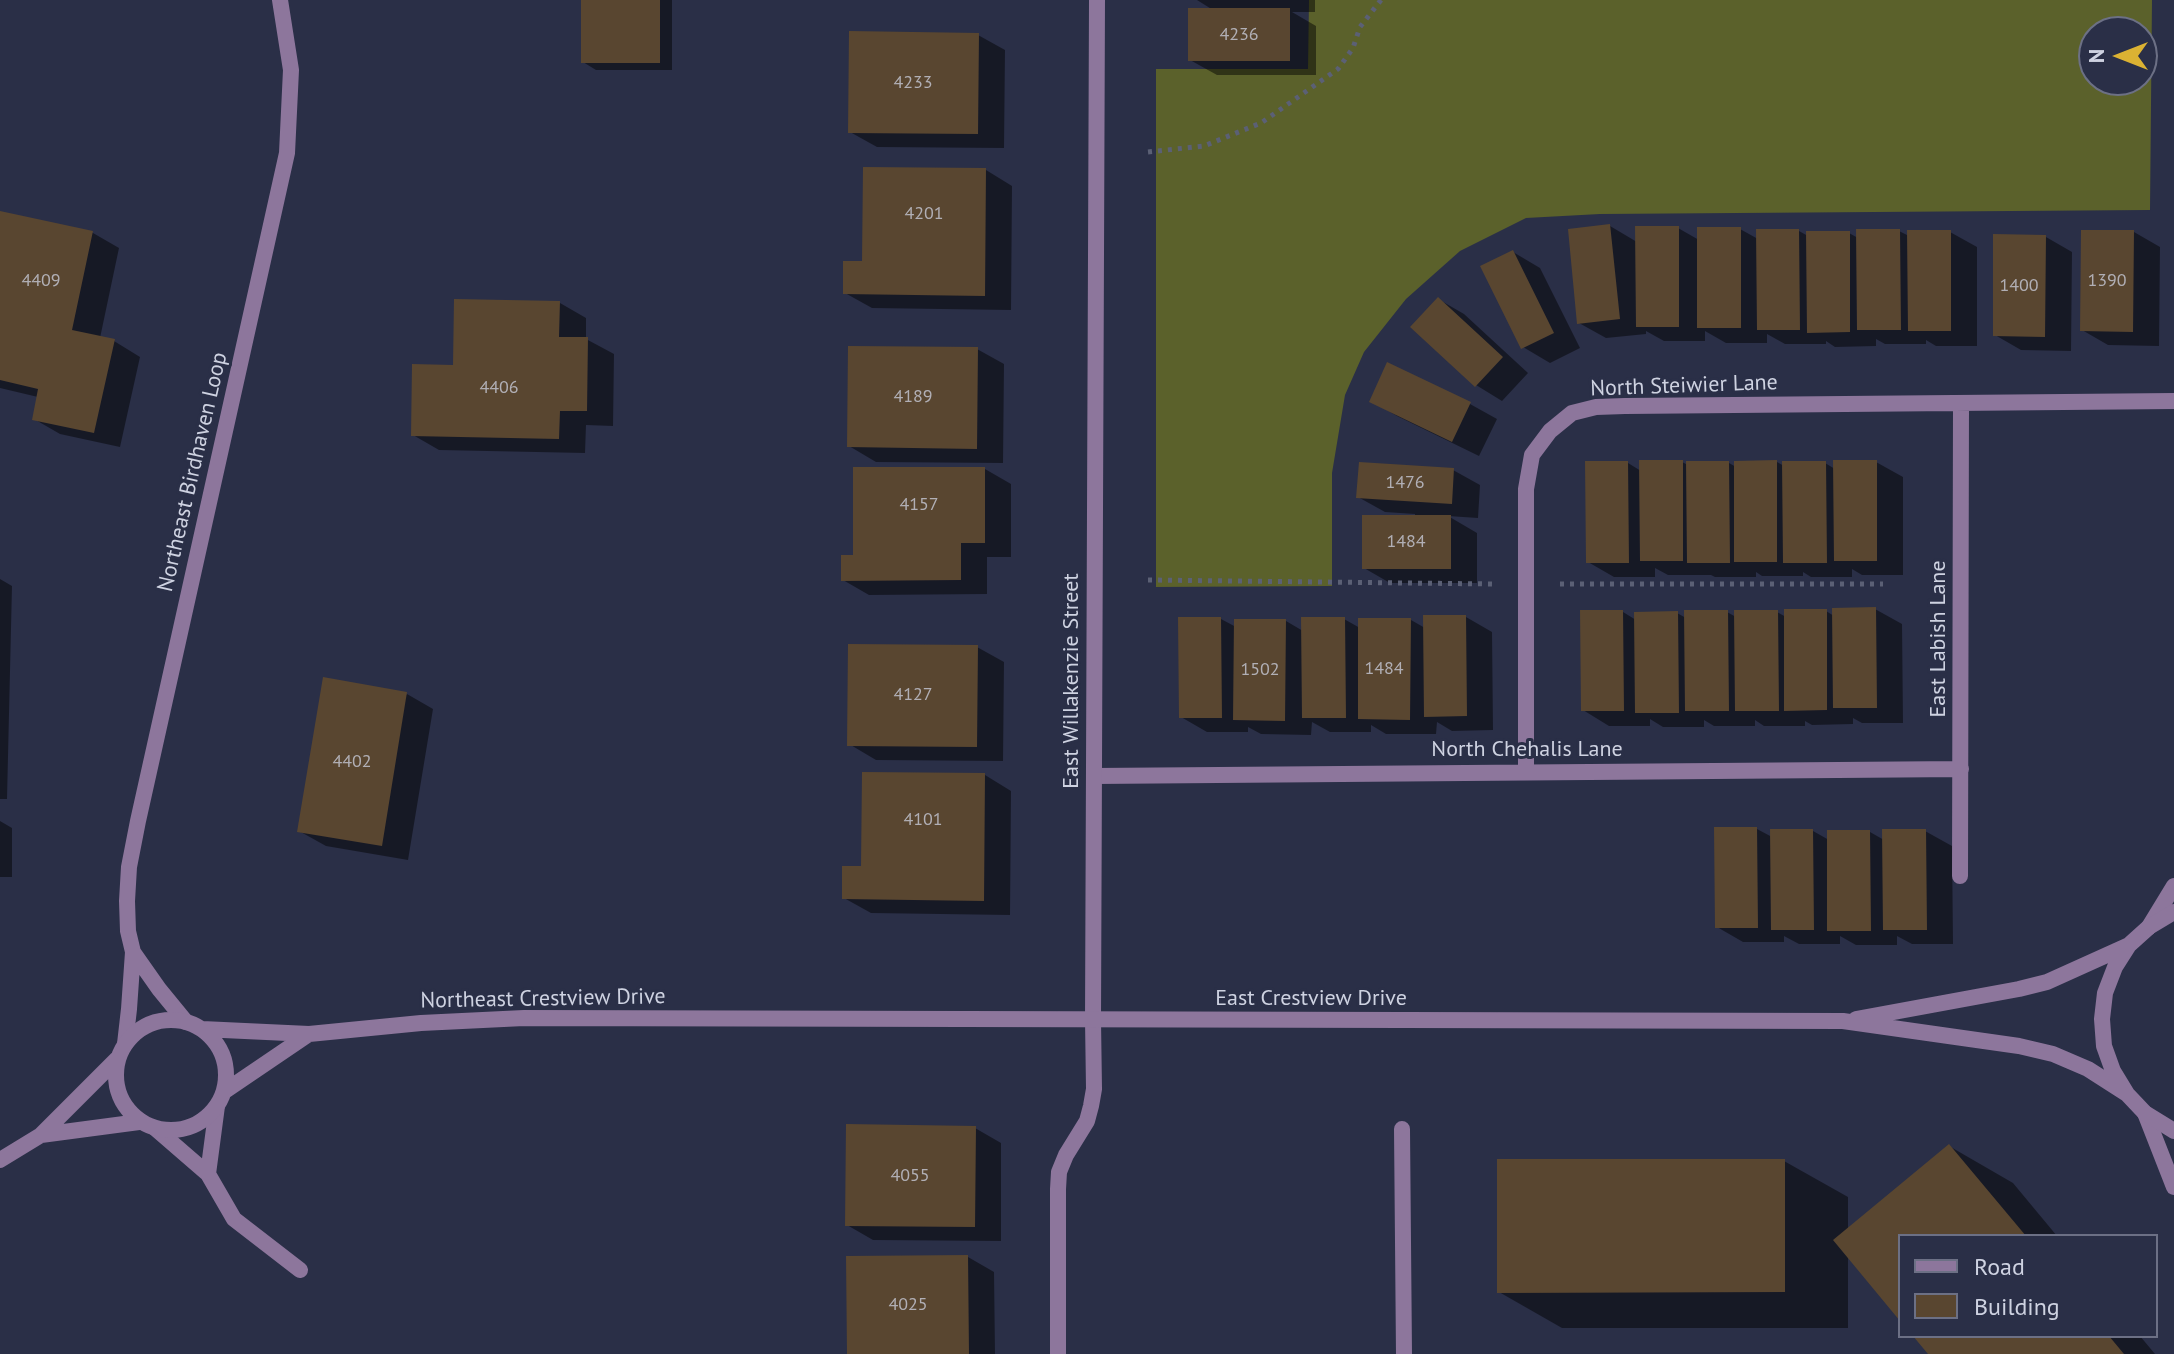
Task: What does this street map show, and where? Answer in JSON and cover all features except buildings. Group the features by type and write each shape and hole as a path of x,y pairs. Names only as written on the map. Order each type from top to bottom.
{"street":[{"name":"Northeast Birdhaven Loop","path":"121,1052 129,1009 133,952 128,931 129,867 287,153 291,70 280,0"},
{"name":"East Willakenzie Street","path":"1058,1354 1059,1172 1087,1121 1094,1089 1097,0"},
{"name":"North Steiwier Lane","path":"1526,772 1526,489 1532,455 1550,431 1572,413 1596,407 2174,401"},
{"name":"East Labish Lane","path":"1960,876 1961,403"},
{"name":"North Chehalis Lane","path":"1094,776 1961,769"},
{"path":"2149,927 2174,886"},
{"path":"2174,912 2149,927 2129,945 2115,967 2105,993 2102,1019 2104,1046 2113,1071 2127,1094 2145,1113 2174,1131"},
{"name":"East Crestview Drive","path":"1843,1021 2047,982 2129,945"},
{"name":"Northeast Birdhaven Loop","path":"133,952 159,989 194,1025"},
{"name":"Northeast Crestview Drive","path":"194,1025 309,1034 421,1023 524,1018 778,1019"},
{"path":"0,1160 41,1135 121,1052 137,1031 152,1022 169,1019 194,1025 215,1041 223,1056 225,1091 205,1119 189,1128 173,1131 156,1129 139,1122 119,1094 115,1077 121,1052"},
{"name":"East Crestview Drive","path":"778,1019 1843,1021 2019,1046 2053,1054 2088,1069 2127,1094"},
{"name":"Northeast Crestview Drive","path":"225,1091 309,1034"},
{"path":"208,1174 217,1106"},
{"path":"2145,1113 2174,1187"},
{"path":"41,1135 139,1122"},
{"path":"156,1129 208,1174 234,1219 300,1270"},
{"path":"1402,1129 1404,1354"}],"path":[{"path":"1148,152 1204,146 1261,123 1338,69 1353,48 1360,27 1381,0"},
{"path":"1148,580 1494,584"},
{"path":"1554,584 1883,584"}],"green space":[{"path":"1309,0 2152,0 2152,16 2078,16 2078,96 2151,96 2150,210 1600,214 1526,218 1460,251 1406,299 1364,352 1345,395 1332,473 1332,586 1156,587 1156,69 1308,69"}]}
